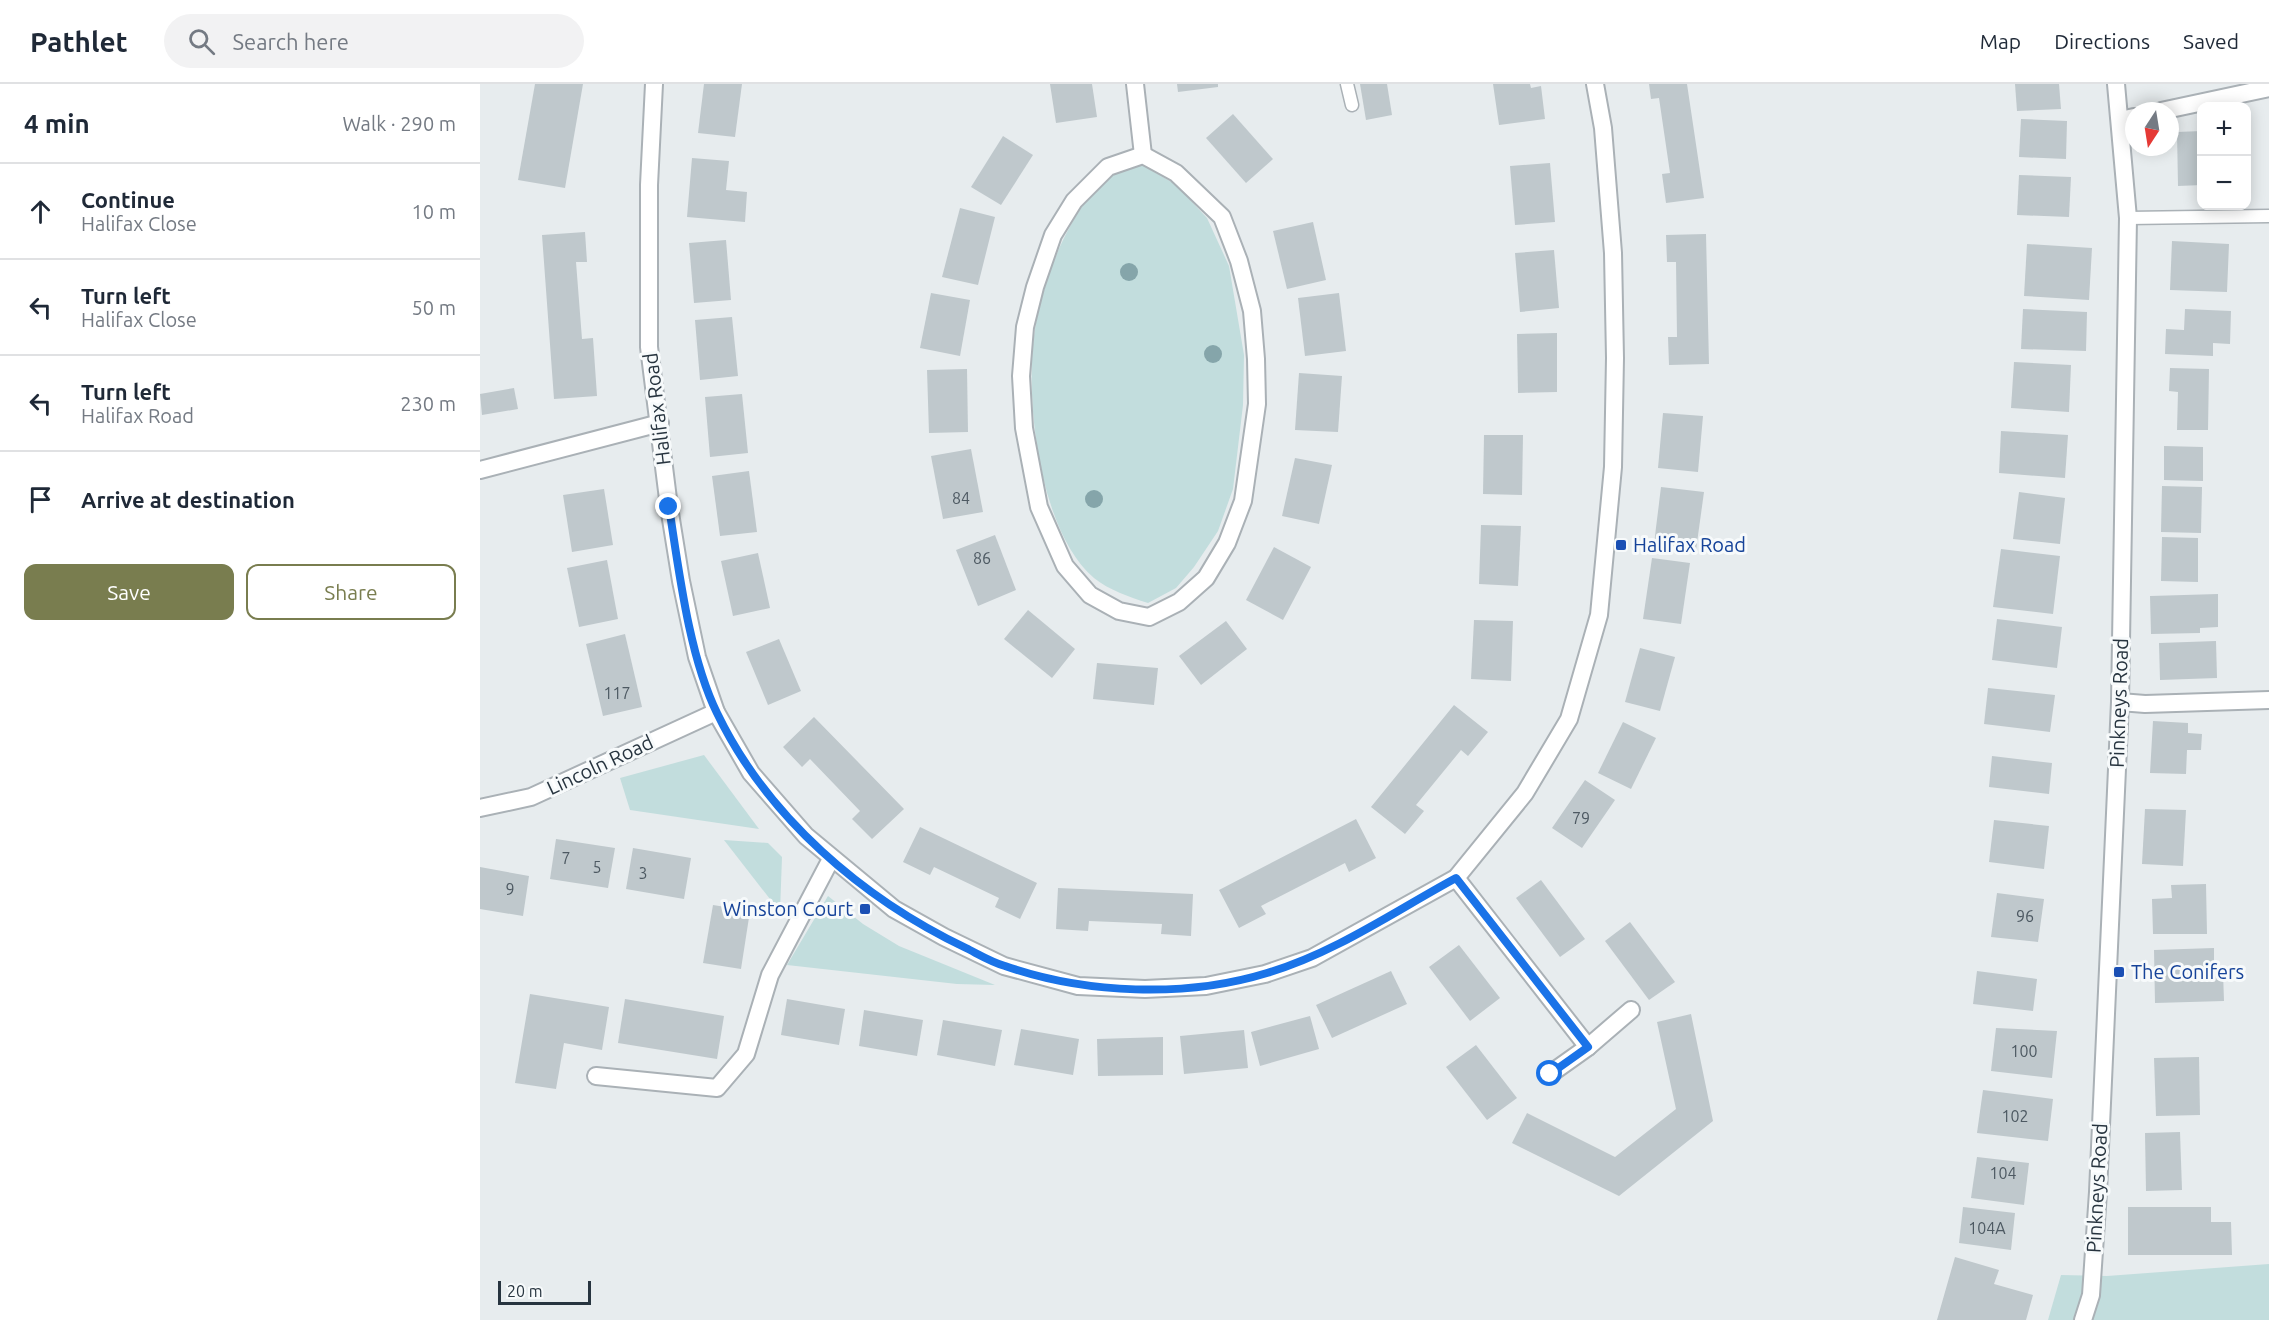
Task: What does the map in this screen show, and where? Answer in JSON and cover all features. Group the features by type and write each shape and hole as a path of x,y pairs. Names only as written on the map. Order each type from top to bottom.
{"street":[{"name":"Halifax Road","path":"654,84 649,185 649,347 669,507 681,581 697,657 716,712 751,773 806,836 894,909 944,937 1004,966 1078,986 1145,989 1206,986 1265,974 1312,958 1456,878 1525,793 1569,719 1599,615 1613,467 1615,358 1613,253 1603,128 1595,84"},
{"path":"1135,84 1143,155"},
{"name":"Pinkneys Road","path":"2116,84 2125,112"},
{"path":"2179,107 2269,88"},
{"path":"1143,155 1176,173 1222,217 1239,261 1252,312 1257,404 1244,501 1227,543 1206,578 1179,602 1149,617 1119,611 1090,596 1065,566 1039,507 1024,428 1021,375 1025,327 1035,287 1053,235 1074,201 1108,167 1143,155"},
{"name":"Pinkneys Road","path":"2084,1320 2091,1295 2098,1192 2120,702 2127,156"},
{"path":"480,470 660,423"},
{"path":"2120,702 2145,704 2269,700"},
{"name":"Lincoln Road","path":"480,808 531,797 716,712"},
{"path":"596,1076 717,1088 746,1054 770,975 831,859"},
{"path":"1456,878 1588,1047"},
{"path":"1550,1074 1588,1047 1632,1010"}],"lane":[{"path":"1347,84 1352,105"},
{"path":"2128,218 2269,216"}],"shaded area":[{"path":"1142,165 1175,184 1207,218 1229,266 1244,355 1243,405 1233,489 1218,531 1194,567 1176,588 1148,603 1113,590 1094,578 1075,556 1059,528 1039,458 1032,385 1032,352 1040,305 1053,264 1072,222 1084,204 1112,176"},
{"path":"704,755 759,829 630,810 620,778"},
{"path":"724,840 768,843 782,857 780,912"},
{"path":"828,896 863,924 899,946 995,985 957,984 787,965"},
{"path":"2269,1264 2269,1320 2048,1320 2061,1275 2107,1276"}],"building":[{"path":"535,84 583,84 565,188 518,180"},
{"path":"704,84 742,84 735,137 698,133"},
{"path":"1050,84 1092,84 1097,117 1056,123"},
{"path":"1177,84 1218,84 1218,87 1178,92"},
{"path":"1360,84 1387,84 1392,115 1366,120"},
{"path":"1493,84 1530,84 1531,88 1541,86 1545,119 1499,125"},
{"path":"1649,84 1687,84 1704,198 1666,203 1662,174 1670,173 1659,98 1651,99"},
{"path":"2015,84 2059,84 2061,109 2017,111"},
{"path":"1233,114 1273,159 1246,183 1206,138"},
{"path":"2021,119 2067,121 2066,159 2019,157"},
{"path":"2197,131 2197,185 2178,186 2179,132"},
{"path":"1003,136 1033,155 1001,205 971,187"},
{"path":"692,158 729,161 726,190 747,192 745,222 687,217"},
{"path":"1550,163 1555,222 1515,225 1510,166"},
{"path":"2019,175 2071,177 2069,217 2017,215"},
{"path":"960,208 995,217 978,285 942,277"},
{"path":"1313,222 1326,280 1287,289 1273,231"},
{"path":"585,232 587,262 576,262 582,339 593,338 597,396 554,399 542,235"},
{"path":"1706,234 1709,364 1669,365 1668,337 1677,337 1676,262 1667,262 1666,235"},
{"path":"726,240 731,300 694,303 689,243"},
{"path":"2172,241 2229,244 2227,292 2170,290"},
{"path":"2027,244 2092,248 2089,300 2024,296"},
{"path":"1554,250 1559,308 1520,312 1515,253"},
{"path":"931,293 970,300 960,356 920,348"},
{"path":"1339,293 1346,351 1305,356 1298,298"},
{"path":"2023,309 2087,312 2086,351 2021,349"},
{"path":"2185,309 2231,311 2230,344 2213,343 2213,356 2165,354 2166,329 2184,330"},
{"path":"732,317 738,376 700,380 695,320"},
{"path":"1557,333 1557,392 1518,393 1517,334"},
{"path":"2014,362 2071,365 2069,412 2011,408"},
{"path":"2170,368 2209,369 2208,430 2177,430 2178,392 2169,391"},
{"path":"967,369 968,432 929,433 927,370"},
{"path":"1299,373 1342,376 1338,432 1295,430"},
{"path":"514,388 518,409 482,415 480,394"},
{"path":"742,394 748,453 710,457 705,397"},
{"path":"1663,413 1703,416 1698,472 1658,468"},
{"path":"2001,431 2068,435 2065,478 1999,473"},
{"path":"1484,435 1523,435 1522,495 1483,494"},
{"path":"2164,446 2203,447 2203,481 2164,480"},
{"path":"971,449 983,512 943,519 931,456"},
{"path":"1295,458 1332,465 1319,524 1282,516"},
{"path":"749,471 757,532 720,536 712,476"},
{"path":"2162,486 2202,487 2201,533 2161,532"},
{"path":"1661,487 1704,492 1696,550 1654,544"},
{"path":"604,489 613,545 572,552 563,495"},
{"path":"2019,492 2065,498 2060,544 2013,539"},
{"path":"1481,525 1521,526 1518,586 1479,584"},
{"path":"995,535 1016,590 978,606 956,550"},
{"path":"2162,537 2198,538 2198,582 2161,581"},
{"path":"1274,547 1311,567 1283,620 1246,600"},
{"path":"2001,549 2060,556 2053,614 1993,607"},
{"path":"758,553 770,608 733,616 721,561"},
{"path":"1652,558 1690,563 1681,624 1643,619"},
{"path":"607,560 618,619 579,627 567,568"},
{"path":"2218,594 2218,627 2200,628 2200,633 2151,634 2150,596"},
{"path":"1028,610 1075,649 1052,678 1004,639"},
{"path":"1997,619 2062,627 2057,668 1992,660"},
{"path":"1474,620 1513,621 1511,681 1471,679"},
{"path":"1226,621 1247,649 1201,685 1179,656"},
{"path":"625,634 642,707 603,716 586,644"},
{"path":"779,639 801,691 768,705 746,652"},
{"path":"2216,641 2217,678 2160,680 2159,643"},
{"path":"1640,648 1675,657 1660,711 1625,702"},
{"path":"1097,663 1158,668 1154,705 1093,699"},
{"path":"1988,688 2055,695 2050,732 1984,724"},
{"path":"1454,705 1488,732 1468,756 1461,750 1416,805 1424,811 1405,834 1371,807"},
{"path":"814,717 904,809 872,839 852,819 860,811 810,759 802,767 783,747"},
{"path":"2153,721 2188,723 2188,733 2202,734 2201,750 2187,750 2186,774 2150,773"},
{"path":"1623,722 1656,738 1631,789 1598,773"},
{"path":"1992,756 2052,763 2049,794 1989,787"},
{"path":"1585,780 1615,800 1582,848 1552,828"},
{"path":"2145,809 2186,810 2183,866 2142,864"},
{"path":"1356,819 1376,858 1349,872 1345,863 1261,906 1266,914 1239,928 1219,890"},
{"path":"1994,820 2049,826 2044,869 1989,862"},
{"path":"920,827 1037,883 1020,919 995,907 999,898 934,867 930,875 903,862"},
{"path":"556,839 615,848 608,888 550,879"},
{"path":"633,848 691,858 684,899 626,889"},
{"path":"480,867 529,876 523,916 480,909"},
{"path":"1541,880 1585,939 1560,957 1516,898"},
{"path":"2206,884 2207,934 2153,934 2152,899 2172,898 2171,885"},
{"path":"1058,888 1193,894 1191,936 1161,934 1162,924 1089,921 1088,931 1056,929"},
{"path":"1997,893 2044,899 2038,942 1991,937"},
{"path":"713,905 750,911 741,969 703,963"},
{"path":"1630,922 1675,982 1649,1000 1605,941"},
{"path":"1459,945 1500,998 1470,1021 1429,967"},
{"path":"2214,948 2214,972 2223,972 2224,1001 2155,1003 2154,950"},
{"path":"1391,971 1407,1004 1332,1038 1316,1005"},
{"path":"1977,971 2037,979 2033,1011 1973,1004"},
{"path":"530,994 609,1007 602,1050 564,1043 556,1089 515,1083"},
{"path":"625,999 724,1016 717,1059 618,1043"},
{"path":"787,999 845,1009 839,1045 781,1035"},
{"path":"864,1010 923,1020 917,1056 859,1046"},
{"path":"1691,1014 1713,1121 1619,1196 1512,1143 1527,1113 1615,1157 1676,1109 1657,1022"},
{"path":"1310,1016 1319,1049 1260,1066 1251,1032"},
{"path":"943,1020 1002,1030 995,1066 937,1055"},
{"path":"1996,1028 2057,1031 2052,1078 1991,1071"},
{"path":"1021,1029 1079,1039 1073,1075 1014,1065"},
{"path":"1244,1030 1248,1068 1184,1074 1180,1036"},
{"path":"1163,1037 1163,1075 1098,1076 1097,1039"},
{"path":"1476,1045 1517,1098 1487,1120 1446,1067"},
{"path":"2199,1057 2200,1115 2156,1116 2154,1058"},
{"path":"1983,1090 2053,1099 2048,1141 1977,1133"},
{"path":"2180,1132 2182,1190 2146,1191 2145,1133"},
{"path":"1977,1157 2029,1163 2024,1205 1971,1198"},
{"path":"1963,1207 2015,1213 2011,1250 1959,1243"},
{"path":"2128,1207 2211,1207 2211,1222 2231,1222 2232,1255 2128,1255"},
{"path":"1955,1257 1999,1270 1994,1284 2033,1295 2026,1320 1937,1320"}],"place":[{"name":"Halifax Road","path":"1621,545"},
{"name":"Winston Court","path":"865,909"},
{"name":"The Conifers","path":"2119,972"}],"route":[{"path":"669,507 697,657 716,712 751,773 806,836 894,909 944,937 1004,966 1078,986 1145,989 1206,986 1265,974 1312,958 1456,878 1588,1047 1550,1074"}]}
